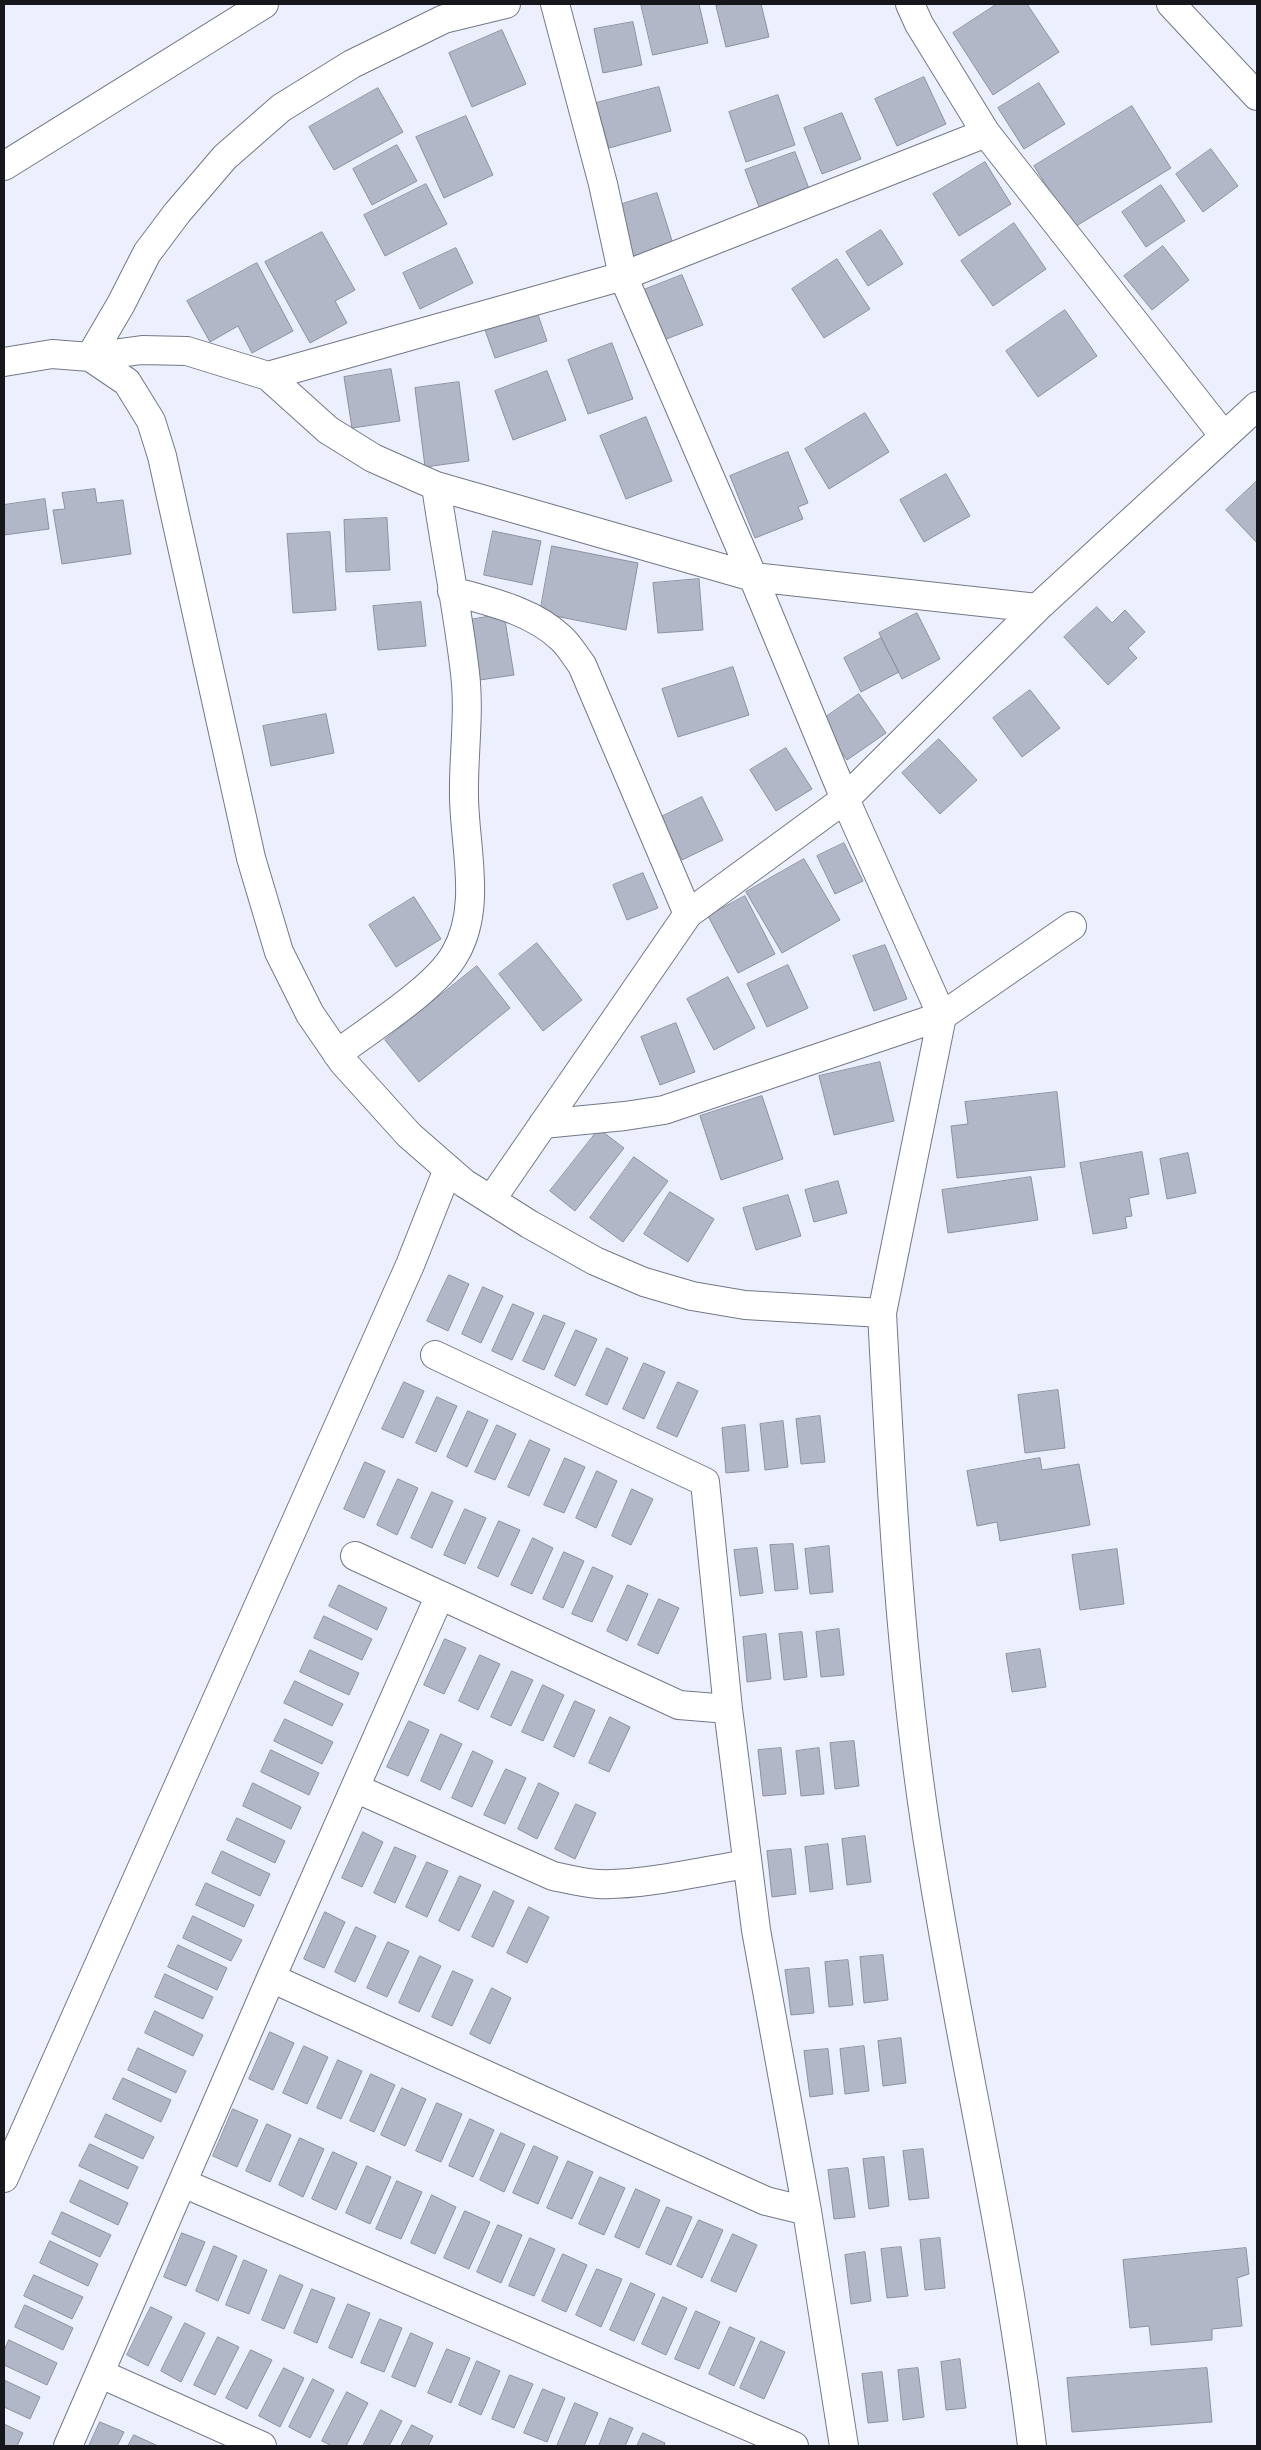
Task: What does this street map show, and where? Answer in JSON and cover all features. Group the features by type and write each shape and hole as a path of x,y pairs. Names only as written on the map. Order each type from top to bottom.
{"street":[{"path":"4,166 264,4"},
{"path":"90,357 121,304 147,253 172,219 225,157 281,108 352,64 444,19 506,4"},
{"path":"555,4 603,184 623,276 753,577 846,799 942,1016 882,1313 892,1495 905,1648 925,1826 941,1924 982,2135 1024,2380 1032,2446"},
{"path":"910,4 919,24 986,133 1224,436"},
{"path":"1170,4 1257,96"},
{"path":"268,376 623,276 986,133"},
{"path":"4,362 52,354 90,357 142,350 187,351 268,376 328,430 373,458 436,486 753,577 1037,608"},
{"path":"90,357 127,382 150,421 162,456 251,858 279,952 310,1014 337,1054 409,1136 448,1169 491,1200 595,1261 644,1282 692,1296 745,1305 882,1313"},
{"path":"491,1200 688,914 846,799 1037,608 1257,406"},
{"path":"337,1054 442,974 455,954 467,928 470,895 464,797 468,722 465,674 436,486"},
{"path":"452,590 500,604 536,619 562,638 582,665 688,914"},
{"path":"544,1124 664,1110 942,1016 1072,926"},
{"path":"4,2178 398,1292 448,1169"},
{"path":"435,1355 705,1482 728,1708 747,1864 760,1949 807,2210 844,2446"},
{"path":"355,1556 679,1705 728,1708"},
{"path":"68,2446 101,2374 270,1978 440,1595"},
{"path":"355,1788 553,1876 599,1884 640,1881 747,1864"},
{"path":"270,1978 766,2201 807,2210"},
{"path":"182,2182 794,2446"},
{"path":"101,2374 262,2446"}],"building":[{"path":"641,4 699,4 708,43 653,55"},
{"path":"724,4 761,4 769,37 726,47 716,6"},
{"path":"997,4 1027,4 1059,52 993,95 953,33"},
{"path":"633,22 642,65 603,73 594,29"},
{"path":"502,30 526,84 472,107 449,53"},
{"path":"924,77 946,124 897,146 875,99"},
{"path":"1039,83 1065,124 1024,149 998,108"},
{"path":"659,87 671,131 609,148 596,103"},
{"path":"378,88 403,132 334,170 309,127"},
{"path":"778,95 795,145 746,162 729,112"},
{"path":"1132,106 1171,168 1073,228 1034,166"},
{"path":"842,113 861,159 822,174 804,128"},
{"path":"466,116 493,175 444,198 416,137"},
{"path":"397,145 417,181 372,205 353,169"},
{"path":"1211,149 1238,186 1203,212 1176,174"},
{"path":"795,152 811,194 761,212 745,170"},
{"path":"985,162 1011,204 959,236 933,194"},
{"path":"426,184 447,224 385,256 364,215"},
{"path":"1161,185 1185,221 1146,247 1122,212"},
{"path":"657,193 674,247 632,259 616,206"},
{"path":"1014,223 1046,269 993,306 961,261"},
{"path":"881,230 903,264 868,286 846,252"},
{"path":"322,232 355,290 335,301 347,323 310,343 265,262"},
{"path":"1163,246 1189,280 1152,310 1124,276"},
{"path":"456,248 473,283 420,309 403,273"},
{"path":"837,259 870,309 824,338 792,289"},
{"path":"257,263 293,331 252,353 238,326 210,342 187,301"},
{"path":"682,275 703,325 661,341 641,291"},
{"path":"536,309 547,341 495,358 484,327"},
{"path":"1065,310 1097,356 1038,397 1006,351"},
{"path":"612,343 633,399 588,414 568,360"},
{"path":"391,369 400,421 352,428 344,377"},
{"path":"547,371 566,420 513,440 495,391"},
{"path":"459,382 469,461 425,467 415,388"},
{"path":"865,413 889,452 829,489 805,449"},
{"path":"646,417 672,481 626,499 600,436"},
{"path":"788,452 808,503 798,507 803,519 755,538 730,476"},
{"path":"946,474 970,516 924,542 900,500"},
{"path":"1257,481 1257,543 1226,510"},
{"path":"95,489 97,503 123,500 131,554 62,564 53,510 65,509 62,493"},
{"path":"45,499 49,529 4,535 4,505"},
{"path":"387,518 390,570 346,572 344,520"},
{"path":"493,531 541,541 532,585 484,575"},
{"path":"330,532 336,610 293,613 287,534"},
{"path":"552,546 638,563 626,630 540,613"},
{"path":"699,579 703,630 658,633 653,583"},
{"path":"421,602 426,646 378,650 373,606"},
{"path":"1097,607 1112,623 1125,610 1145,632 1128,648 1137,658 1108,685 1064,637"},
{"path":"917,613 940,659 902,679 879,633"},
{"path":"504,614 514,675 473,681 463,621"},
{"path":"881,638 899,672 861,692 844,658"},
{"path":"733,667 749,715 678,737 662,689"},
{"path":"1030,690 1060,728 1022,757 993,718"},
{"path":"859,694 886,733 847,760 820,721"},
{"path":"326,714 334,753 271,766 263,726"},
{"path":"939,739 977,780 940,814 902,773"},
{"path":"786,748 812,789 776,811 750,770"},
{"path":"702,797 723,840 682,860 661,817"},
{"path":"844,843 863,881 835,894 817,856"},
{"path":"804,859 840,920 782,953 746,892"},
{"path":"643,873 658,908 627,920 613,885"},
{"path":"745,896 775,954 738,973 708,916"},
{"path":"414,897 441,939 396,967 369,925"},
{"path":"537,943 582,1000 543,1031 499,974"},
{"path":"885,945 907,999 874,1011 853,956"},
{"path":"788,965 808,1008 767,1027 747,984"},
{"path":"477,966 510,1008 419,1082 385,1040"},
{"path":"728,977 755,1028 714,1050 687,999"},
{"path":"676,1023 695,1072 660,1085 641,1037"},
{"path":"880,1062 894,1121 834,1135 819,1076"},
{"path":"1057,1092 1065,1167 957,1178 951,1126 968,1124 965,1102"},
{"path":"762,1096 783,1159 721,1180 700,1116"},
{"path":"599,1129 624,1148 575,1211 550,1191"},
{"path":"1142,1152 1149,1194 1129,1198 1132,1216 1125,1217 1127,1228 1093,1234 1080,1163"},
{"path":"1188,1153 1196,1193 1167,1199 1160,1159"},
{"path":"634,1157 668,1181 623,1242 590,1218"},
{"path":"1031,1177 1038,1220 948,1233 942,1190"},
{"path":"838,1181 847,1213 814,1222 805,1190"},
{"path":"670,1192 714,1219 688,1262 644,1234"},
{"path":"788,1195 801,1236 756,1250 743,1208"},
{"path":"449,1275 469,1284 448,1331 427,1321"},
{"path":"483,1287 503,1296 481,1343 462,1334"},
{"path":"513,1304 534,1313 512,1360 492,1351"},
{"path":"544,1315 565,1323 544,1370 523,1361"},
{"path":"576,1330 597,1339 575,1386 555,1376"},
{"path":"607,1348 628,1358 607,1405 586,1395"},
{"path":"644,1363 665,1372 644,1419 623,1409"},
{"path":"404,1382 424,1391 403,1438 382,1429"},
{"path":"678,1382 698,1391 677,1437 657,1428"},
{"path":"1058,1390 1065,1448 1025,1453 1018,1395"},
{"path":"437,1397 457,1406 436,1452 416,1443"},
{"path":"468,1411 488,1420 467,1467 447,1457"},
{"path":"820,1416 825,1462 801,1464 796,1419"},
{"path":"783,1421 788,1467 765,1470 760,1424"},
{"path":"497,1425 516,1434 495,1480 475,1472"},
{"path":"745,1425 749,1471 726,1473 722,1428"},
{"path":"530,1440 550,1449 529,1496 508,1487"},
{"path":"565,1458 585,1467 564,1513 544,1505"},
{"path":"1040,1458 1042,1470 1079,1464 1090,1525 1000,1541 997,1522 977,1526 967,1471"},
{"path":"365,1462 385,1471 364,1518 344,1509"},
{"path":"597,1471 617,1481 596,1528 576,1518"},
{"path":"398,1479 418,1488 397,1535 377,1525"},
{"path":"632,1489 653,1499 631,1545 612,1536"},
{"path":"432,1492 453,1501 432,1548 411,1538"},
{"path":"465,1509 486,1518 465,1564 444,1555"},
{"path":"499,1521 520,1530 498,1577 478,1568"},
{"path":"533,1538 553,1548 532,1594 511,1585"},
{"path":"793,1544 798,1589 775,1591 770,1545"},
{"path":"829,1546 833,1592 810,1594 805,1549"},
{"path":"757,1548 763,1593 740,1596 734,1550"},
{"path":"1117,1549 1124,1604 1080,1610 1072,1555"},
{"path":"564,1552 584,1561 563,1608 543,1599"},
{"path":"593,1567 613,1576 592,1622 572,1614"},
{"path":"339,1585 387,1608 377,1630 329,1606"},
{"path":"628,1585 648,1594 627,1641 607,1631"},
{"path":"659,1599 679,1608 658,1654 638,1645"},
{"path":"324,1616 372,1639 362,1660 314,1638"},
{"path":"839,1629 844,1675 821,1677 816,1632"},
{"path":"802,1632 807,1677 784,1680 779,1634"},
{"path":"766,1634 771,1679 747,1682 743,1637"},
{"path":"445,1639 466,1648 444,1694 424,1685"},
{"path":"1040,1649 1046,1687 1012,1692 1006,1654"},
{"path":"310,1650 359,1673 349,1695 300,1672"},
{"path":"480,1655 500,1664 478,1710 459,1701"},
{"path":"512,1671 533,1680 511,1726 491,1717"},
{"path":"295,1681 343,1704 332,1726 284,1703"},
{"path":"543,1685 564,1695 543,1741 522,1732"},
{"path":"575,1701 595,1710 574,1757 554,1747"},
{"path":"610,1717 630,1727 609,1772 589,1763"},
{"path":"285,1719 333,1742 322,1764 274,1741"},
{"path":"409,1721 429,1730 408,1776 387,1767"},
{"path":"441,1734 462,1744 440,1790 421,1781"},
{"path":"854,1741 859,1786 835,1789 830,1743"},
{"path":"781,1748 786,1794 763,1796 758,1750"},
{"path":"819,1748 824,1794 801,1796 796,1751"},
{"path":"271,1750 319,1773 309,1795 261,1772"},
{"path":"473,1751 493,1761 472,1807 452,1798"},
{"path":"506,1769 526,1778 505,1824 484,1815"},
{"path":"253,1783 301,1807 291,1829 243,1806"},
{"path":"539,1783 559,1793 537,1839 518,1829"},
{"path":"576,1804 596,1813 575,1859 555,1849"},
{"path":"237,1818 285,1841 275,1863 227,1840"},
{"path":"363,1832 383,1842 362,1887 342,1878"},
{"path":"865,1836 871,1882 847,1885 842,1839"},
{"path":"828,1844 833,1889 810,1892 805,1847"},
{"path":"395,1847 416,1856 395,1903 374,1893"},
{"path":"791,1849 796,1894 772,1897 767,1851"},
{"path":"222,1851 270,1874 260,1896 212,1873"},
{"path":"427,1862 448,1871 427,1917 406,1907"},
{"path":"460,1876 481,1885 459,1931 439,1921"},
{"path":"206,1883 254,1905 244,1927 196,1905"},
{"path":"494,1891 514,1901 493,1947 472,1937"},
{"path":"529,1907 549,1917 527,1963 507,1953"},
{"path":"325,1912 345,1922 324,1968 304,1959"},
{"path":"193,1916 242,1940 231,1961 183,1938"},
{"path":"356,1927 376,1936 355,1982 335,1972"},
{"path":"388,1942 409,1951 387,1997 367,1988"},
{"path":"178,1945 227,1968 217,1990 168,1967"},
{"path":"883,1955 888,2000 864,2003 860,1957"},
{"path":"420,1956 441,1966 419,2012 399,2003"},
{"path":"848,1960 853,2005 829,2007 825,1962"},
{"path":"809,1968 814,2013 791,2015 785,1970"},
{"path":"453,1971 473,1980 452,2026 432,2017"},
{"path":"165,1974 213,1997 203,2019 155,1997"},
{"path":"492,1988 511,1998 490,2044 470,2034"},
{"path":"155,2011 203,2035 193,2056 145,2033"},
{"path":"270,2032 294,2043 273,2090 249,2079"},
{"path":"901,2038 906,2083 883,2086 878,2041"},
{"path":"304,2046 328,2057 307,2104 283,2093"},
{"path":"864,2046 869,2091 845,2094 840,2049"},
{"path":"138,2048 186,2071 176,2093 128,2070"},
{"path":"828,2049 833,2094 810,2097 804,2051"},
{"path":"338,2060 362,2071 341,2119 317,2108"},
{"path":"371,2074 395,2085 374,2132 350,2121"},
{"path":"123,2078 171,2100 161,2122 113,2099"},
{"path":"402,2088 426,2099 405,2146 381,2135"},
{"path":"437,2103 462,2114 441,2162 416,2151"},
{"path":"233,2109 258,2120 237,2167 213,2156"},
{"path":"106,2114 154,2137 143,2159 95,2137"},
{"path":"470,2119 494,2130 473,2177 449,2166"},
{"path":"267,2124 291,2135 270,2182 246,2171"},
{"path":"501,2133 525,2144 504,2192 480,2180"},
{"path":"300,2138 324,2149 303,2197 279,2185"},
{"path":"90,2144 138,2167 128,2189 79,2166"},
{"path":"534,2146 558,2157 538,2204 513,2193"},
{"path":"923,2149 929,2198 909,2200 903,2151"},
{"path":"333,2152 357,2163 336,2210 312,2199"},
{"path":"884,2157 889,2206 869,2209 863,2159"},
{"path":"568,2161 593,2172 572,2219 547,2208"},
{"path":"367,2166 391,2177 370,2224 346,2213"},
{"path":"848,2168 855,2217 834,2219 828,2170"},
{"path":"600,2177 625,2188 604,2235 579,2224"},
{"path":"80,2180 128,2203 118,2225 70,2202"},
{"path":"397,2181 422,2192 401,2239 376,2229"},
{"path":"636,2189 660,2200 639,2248 615,2237"},
{"path":"432,2195 456,2207 435,2254 411,2243"},
{"path":"667,2207 692,2217 671,2265 646,2254"},
{"path":"465,2211 490,2222 469,2269 444,2258"},
{"path":"62,2212 111,2235 100,2257 52,2234"},
{"path":"699,2220 723,2230 702,2278 677,2266"},
{"path":"498,2225 522,2235 501,2283 477,2272"},
{"path":"182,2233 205,2242 186,2286 164,2277"},
{"path":"733,2234 757,2245 736,2292 711,2281"},
{"path":"530,2238 555,2249 534,2296 509,2286"},
{"path":"940,2238 945,2288 925,2290 920,2240"},
{"path":"50,2241 98,2264 88,2286 40,2263"},
{"path":"214,2246 237,2256 218,2301 196,2291"},
{"path":"901,2247 908,2296 887,2298 881,2249"},
{"path":"1246,2248 1249,2274 1237,2278 1242,2326 1212,2329 1212,2340 1151,2345 1149,2326 1130,2328 1123,2260"},
{"path":"865,2252 871,2301 851,2304 845,2255"},
{"path":"563,2254 587,2265 566,2312 542,2301"},
{"path":"244,2260 267,2270 249,2314 226,2305"},
{"path":"597,2269 622,2279 601,2327 576,2315"},
{"path":"34,2275 83,2297 72,2319 24,2296"},
{"path":"280,2275 303,2285 284,2329 262,2320"},
{"path":"631,2283 655,2294 634,2341 610,2330"},
{"path":"312,2289 335,2298 317,2343 294,2333"},
{"path":"663,2297 687,2308 666,2355 642,2344"},
{"path":"348,2304 370,2313 352,2358 329,2348"},
{"path":"25,2305 73,2328 63,2350 15,2327"},
{"path":"151,2307 172,2317 148,2366 127,2355"},
{"path":"696,2311 720,2322 699,2369 675,2359"},
{"path":"380,2319 402,2328 384,2372 361,2363"},
{"path":"185,2323 205,2333 181,2382 161,2371"},
{"path":"730,2327 755,2338 734,2386 709,2374"},
{"path":"411,2333 433,2343 415,2387 392,2377"},
{"path":"218,2337 239,2347 215,2395 194,2385"},
{"path":"9,2340 57,2363 47,2385 4,2365 4,2351"},
{"path":"761,2341 785,2352 764,2399 740,2388"},
{"path":"447,2349 470,2358 451,2403 428,2393"},
{"path":"251,2350 272,2360 247,2409 226,2398"},
{"path":"960,2359 966,2408 946,2410 941,2362"},
{"path":"477,2361 500,2371 481,2415 459,2405"},
{"path":"284,2368 304,2378 280,2427 259,2416"},
{"path":"918,2368 924,2417 903,2420 898,2370"},
{"path":"1207,2368 1212,2422 1072,2432 1067,2378"},
{"path":"882,2372 888,2421 868,2423 862,2374"},
{"path":"510,2375 533,2384 514,2428 492,2419"},
{"path":"313,2379 334,2390 310,2438 289,2427"},
{"path":"4,2380 40,2397 30,2419 4,2407"},
{"path":"543,2389 565,2398 547,2442 524,2433"},
{"path":"347,2392 368,2403 346,2446 332,2446 322,2441"},
{"path":"575,2403 598,2413 584,2446 557,2446"},
{"path":"381,2410 402,2421 389,2446 363,2446"},
{"path":"610,2418 633,2428 625,2446 599,2446"},
{"path":"100,2422 124,2432 117,2446 89,2446"},
{"path":"4,2424 23,2433 17,2446 4,2446"},
{"path":"412,2425 433,2436 428,2446 401,2446"},
{"path":"643,2433 665,2443 664,2446 637,2446"},
{"path":"134,2435 158,2446 128,2446"}]}
